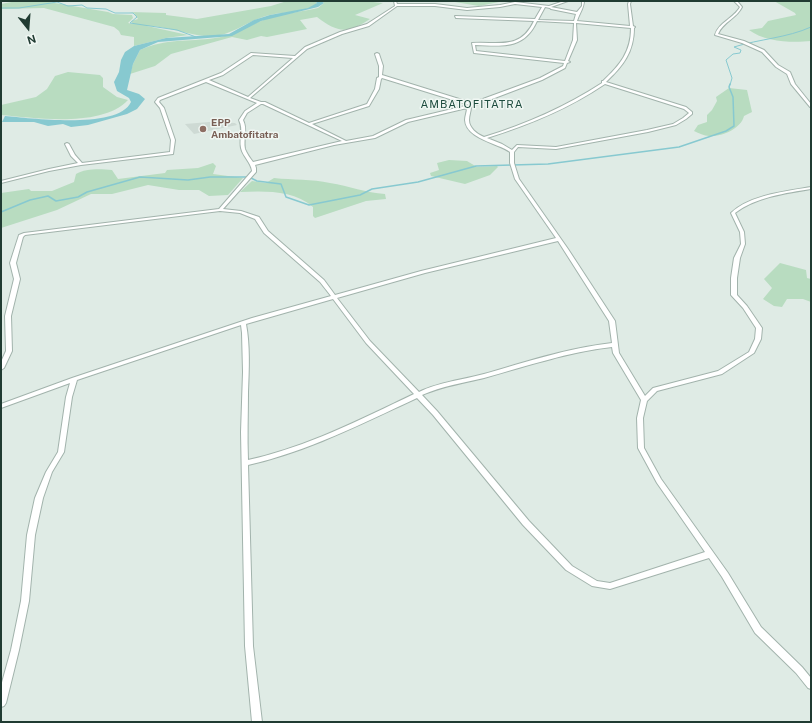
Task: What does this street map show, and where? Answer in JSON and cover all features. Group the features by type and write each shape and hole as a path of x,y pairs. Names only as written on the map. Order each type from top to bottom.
{"street":[{"path":"395,1 394,3 397,5"},
{"path":"549,8 567,1"},
{"path":"252,164 344,141 374,137 407,121 470,105 557,72 568,62 574,40 575,22 578,13 583,6 583,1"},
{"path":"484,138 508,131 580,100 621,66 631,45 633,27 629,4 630,1"},
{"path":"734,1 742,8 740,12 720,28 716,34 756,47 763,51 777,66 789,73 793,84 811,106"},
{"path":"248,98 294,57 312,45 341,33 368,25 397,5 435,5 468,9 515,3 578,13"},
{"path":"544,7 528,34 519,41 502,44 473,44 475,52 568,62"},
{"path":"456,17 575,22 633,27"},
{"path":"1,182 81,164 172,153 173,140 162,108 157,102 159,99 222,74 252,54 294,57"},
{"path":"310,124 368,105 381,76 381,59 377,54"},
{"path":"381,76 470,105"},
{"path":"206,81 260,103 264,103 344,141"},
{"path":"512,152 517,146 556,148 648,131 678,124 691,113 685,108 603,82"},
{"path":"254,171 252,164 245,155 242,147 244,130 241,120 246,112 260,103"},
{"path":"470,105 467,122 471,130 484,138 507,147 512,152 513,166 517,179 537,206 612,321 616,353 644,400"},
{"path":"67,144 73,156 81,164"},
{"path":"220,210 264,161"},
{"path":"811,188 786,192 756,201 738,208 733,213 742,232 743,244 737,258 734,278 734,295 745,306 759,328 758,339 750,353 720,373 656,389 644,400 640,418 641,448 660,481 710,554 758,630 799,670 811,685"},
{"path":"1,368 9,351 8,316 18,279 13,263 24,234 220,210 241,212 257,218 266,232 322,281 335,296 338,304 368,342 419,395 532,529 569,568 595,584 610,586 710,554"},
{"path":"1,406 74,379 243,323 335,296 484,256 558,239"},
{"path":"243,323 246,372 245,463 249,646 257,722"},
{"path":"245,463 266,460 320,440 424,392 563,354 596,347 615,346"},
{"path":"1,703 15,650 25,601 31,535 39,498 48,472 61,452 69,397 74,379"}],"shaded area":[{"name":"EPP Ambatofitatra","path":"209,122 235,123 237,125 194,134 185,124"}],"green space":[{"path":"17,1 43,1 113,14 132,15 133,18 128,23 133,24 131,21 138,19 134,13 129,12 166,13 166,15 197,19 271,6 287,1 315,1 317,3 302,10 261,17 222,35 204,36 161,27 147,26 188,35 166,38 134,46 134,37 121,35 114,27 44,8 1,9 1,4"},
{"path":"321,1 375,1 373,2 383,3 355,15 370,19 349,29 337,29 317,17 300,20 307,29 267,37 261,36 247,40 232,37 171,54 155,66 130,74 140,50 150,46 168,42 221,37 261,21 318,8 324,3"},
{"path":"449,1 504,1 479,6"},
{"path":"774,1 811,1 811,41 779,41 763,37 749,30 762,28 768,21 796,15"},
{"path":"68,72 100,75 103,78 103,87 117,97 128,100 116,109 102,115 85,118 49,119 1,115 1,105 36,97 47,89 55,76"},
{"path":"729,88 747,90 752,112 744,116 739,125 725,134 707,136 694,131 698,125 707,122 707,115 717,101 716,97"},
{"path":"449,160 467,161 477,167 498,167 490,175 465,184 431,176 430,173 439,170 437,163"},
{"path":"213,163 216,166 213,174 243,178 228,195 209,196 199,190 179,190 148,185 112,194 91,194 57,210 1,228 1,193 29,189 31,191 52,191 74,182 76,174 89,170 112,170 118,179 165,173 167,170 198,168"},
{"path":"274,178 337,184 385,194 386,199 366,201 315,218 313,216 313,207 297,197 269,192 240,192 252,181 266,183"},
{"path":"780,263 806,270 807,278 811,279 811,302 803,299 787,299 782,307 774,306 763,299 772,288 764,279"}],"water":[{"path":"315,1 321,1 324,3 318,7 261,21 232,36 158,42 140,50 133,64 127,90 139,94 145,99 137,109 127,114 88,125 71,127 63,124 48,126 34,122 2,122 5,116 72,120 109,116 123,111 131,102 129,98 117,91 114,82 119,72 121,60 125,52 134,46 166,38 229,34 254,20 270,15 308,8 317,3"}],"waterway":[{"path":"1,8 19,8 57,2 68,6 82,5 87,8 106,9 115,13 133,13 137,17 130,23 177,30 196,37"},
{"path":"730,85 732,78 726,60 733,54 740,53 741,50 734,47 792,34 811,27"},
{"path":"251,178 257,181 281,184 286,197 309,205 360,195 372,189 418,182 476,166 548,164 679,147 726,131 734,126 733,97 729,87 730,84"},
{"path":"1,212 30,200 48,196 56,201 78,197 87,192 140,177 188,180 210,177 246,177"}],"place":[{"name":"EPP Ambatofitatra","path":"203,129"}],"district":[{"name":"AMBATOFITATRA","path":"472,105"}]}
